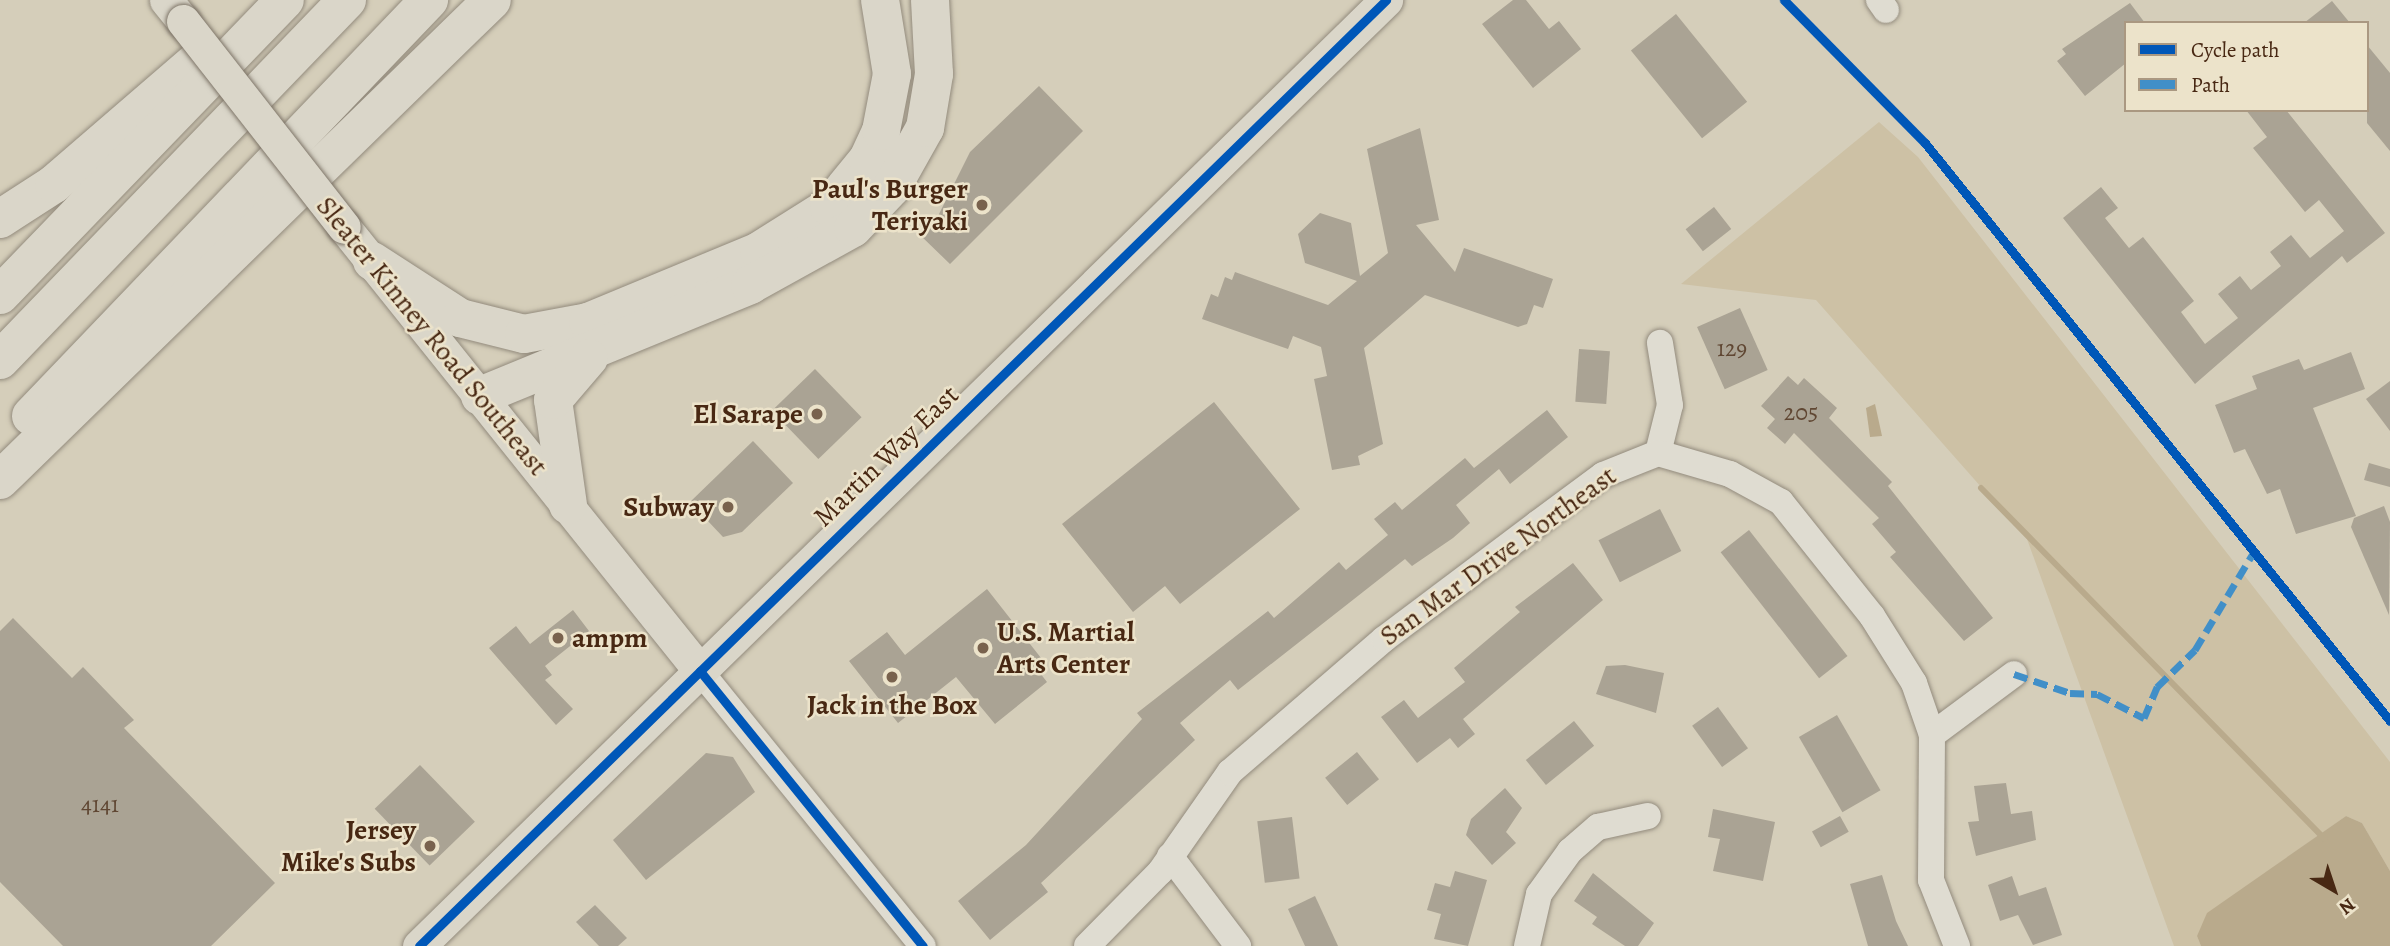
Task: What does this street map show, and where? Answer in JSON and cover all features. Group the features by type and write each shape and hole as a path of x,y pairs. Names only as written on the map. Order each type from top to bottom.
{"highway":[{"path":"0,219 54,184 267,0"},
{"path":"0,295 285,0"},
{"path":"0,360 347,0"},
{"path":"0,448 429,0"},
{"path":"0,480 492,0"},
{"path":"372,261 460,318 524,334 588,322 759,251 829,207 868,159 881,131 892,74 880,0"},
{"path":"481,396 601,349 803,260 873,208 905,169 925,128 934,74 930,0"},
{"path":"568,505 553,400 567,376 601,349"}],"main road":[{"name":"Martin Way East","path":"419,946 1386,0"},
{"name":"Sleater Kinney Road Southeast","path":"174,11 700,671"}],"street":[{"path":"1660,343 1670,405 1658,453 1730,474 1782,502 1872,616 1914,684 1932,735 1931,880 1957,946"},
{"name":"San Mar Drive Northeast","path":"1087,946 1170,856 1230,772 1384,639 1603,475 1658,453"},
{"path":"700,671 923,946"},
{"path":"1932,735 2014,674"},
{"path":"1527,946 1539,894 1570,851 1598,827 1648,816"},
{"path":"1170,856 1238,946"}],"shaded area":[{"path":"1879,122 1918,157 2390,762 2390,871 2362,823 2346,816 2278,864 2197,936 2201,946 2174,946 2027,539 1816,300 1681,284"},
{"path":"1875,404 1882,436 1870,437 1866,408"},
{"path":"2346,816 2362,823 2390,871 2390,946 2201,946 2197,936 2207,913"}],"building":[{"path":"1513,0 1526,0 1549,29 1559,21 1581,49 1533,88 1482,24"},
{"path":"2332,1 2348,21 2307,21"},
{"path":"2130,3 2144,21 2124,21 2124,65 2085,96 2057,61 2066,54 2062,49"},
{"path":"1676,14 1747,102 1702,138 1631,51"},
{"path":"2369,47 2390,73 2390,151 2367,123"},
{"path":"1039,86 1083,131 950,264 920,235 937,218 970,152"},
{"path":"2248,112 2288,112 2385,233 2347,263 2342,256 2195,384 2063,218 2101,187 2118,208 2105,218 2129,248 2143,237 2194,301 2181,312 2205,344 2238,318 2218,294 2240,276 2251,290 2281,266 2270,252 2291,235 2310,258 2344,231 2319,200 2305,212 2253,148 2267,137"},
{"path":"1420,128 1439,220 1416,225 1455,272 1464,248 1553,279 1543,308 1534,305 1527,324 1518,327 1425,295 1364,348 1383,444 1358,456 1360,465 1332,470 1314,379 1327,376 1321,347 1293,336 1288,349 1202,319 1211,294 1218,297 1225,277 1232,280 1235,272 1328,305 1357,281 1305,263 1298,234 1320,213 1351,223 1360,276 1388,253 1367,149"},
{"path":"1714,207 1731,229 1703,251 1686,229"},
{"path":"1740,308 1768,370 1725,389 1697,327"},
{"path":"1579,349 1610,351 1606,404 1575,402"},
{"path":"2351,352 2365,389 2313,408 2356,516 2296,534 2280,489 2267,494 2245,449 2234,453 2215,405 2257,389 2252,376 2299,359 2304,370"},
{"name":"El Sarape","path":"815,369 862,417 818,459 772,411"},
{"path":"1788,376 1798,385 1804,378 1837,408 1829,418 1892,482 1888,486 1993,618 1964,641 1890,557 1896,552 1872,524 1879,518 1794,433 1785,444 1767,428 1775,419 1761,406"},
{"path":"2390,381 2390,431 2366,399"},
{"path":"1214,402 1300,509 1180,604 1165,586 1133,612 1062,524"},
{"path":"1547,410 1568,437 1510,484 1499,469 1456,505 1470,523 1453,538 1412,566 1405,559 1238,690 1230,680 1180,723 1195,740 1041,883 1048,892 990,940 958,901 1026,845 1142,719 1137,713 1268,611 1274,618 1339,562 1346,570 1388,535 1374,519 1395,502 1402,510 1465,458 1474,468"},
{"path":"753,441 793,483 742,532 723,537 690,502"},
{"path":"2369,463 2390,469 2390,487 2364,480"},
{"path":"2384,506 2390,522 2389,615 2351,527 2354,518"},
{"path":"1660,509 1681,551 1620,582 1599,540"},
{"path":"1749,530 1848,656 1819,678 1721,552"},
{"path":"1573,563 1603,600 1463,719 1475,734 1458,748 1450,738 1417,763 1381,717 1404,700 1418,718 1465,682 1454,668 1520,612 1515,607"},
{"name":"U.S. Martial Arts Center","path":"987,589 1041,658 1033,664 1047,682 995,724 956,677 898,723 849,661 887,632 905,655"},
{"path":"573,610 589,631 545,666 552,675 545,680 573,709 556,725 489,648 516,626 530,644"},
{"path":"13,618 72,678 83,667 134,720 124,728 275,883 211,946 63,946 0,882 0,631"},
{"path":"1625,665 1664,673 1656,713 1596,694 1606,666"},
{"path":"1718,707 1748,748 1722,767 1692,726"},
{"path":"1837,715 1880,790 1842,812 1799,737"},
{"path":"1574,721 1594,746 1546,785 1526,760"},
{"path":"1357,752 1379,779 1347,805 1325,778"},
{"path":"706,753 733,757 755,792 646,880 613,840"},
{"path":"420,765 475,822 430,866 375,809"},
{"path":"2006,783 2011,814 2032,811 2036,840 1976,856 1968,822 1979,821 1974,786"},
{"path":"1505,788 1522,808 1506,832 1516,843 1492,865 1466,835 1471,819"},
{"path":"1713,809 1775,822 1763,881 1713,871 1720,839 1708,837"},
{"path":"1840,816 1849,832 1821,847 1812,832"},
{"path":"1292,817 1300,879 1265,883 1257,821"},
{"path":"1455,871 1487,880 1468,946 1434,939 1441,914 1427,910 1435,883 1450,887"},
{"path":"1593,873 1654,923 1638,946 1625,946 1592,924 1597,917 1574,901"},
{"path":"1882,875 1896,921 1908,946 1868,946 1850,884"},
{"path":"2012,876 2019,896 2046,887 2062,935 2033,945 2018,915 2000,921 1988,885"},
{"path":"1315,896 1338,946 1305,946 1288,909"},
{"path":"595,905 627,938 618,946 599,946 576,922"}],"waterway":[{"path":"1981,488 2325,839"}],"marked path":[{"path":"2014,674 2070,693 2097,694 2144,718 2157,687 2195,650 2254,552"}],"cycle path":[{"path":"419,946 1386,0"},
{"path":"1784,0 1925,143 2390,721"},
{"path":"700,671 923,946"}],"place":[{"name":"Paul's Burger Teriyaki","path":"982,205"},
{"name":"El Sarape","path":"817,414"},
{"name":"Subway","path":"728,507"},
{"name":"ampm","path":"558,638"},
{"name":"U.S. Martial Arts Center","path":"983,648"},
{"name":"Jack in the Box","path":"892,677"},
{"name":"Jersey Mike's Subs","path":"430,846"}]}
